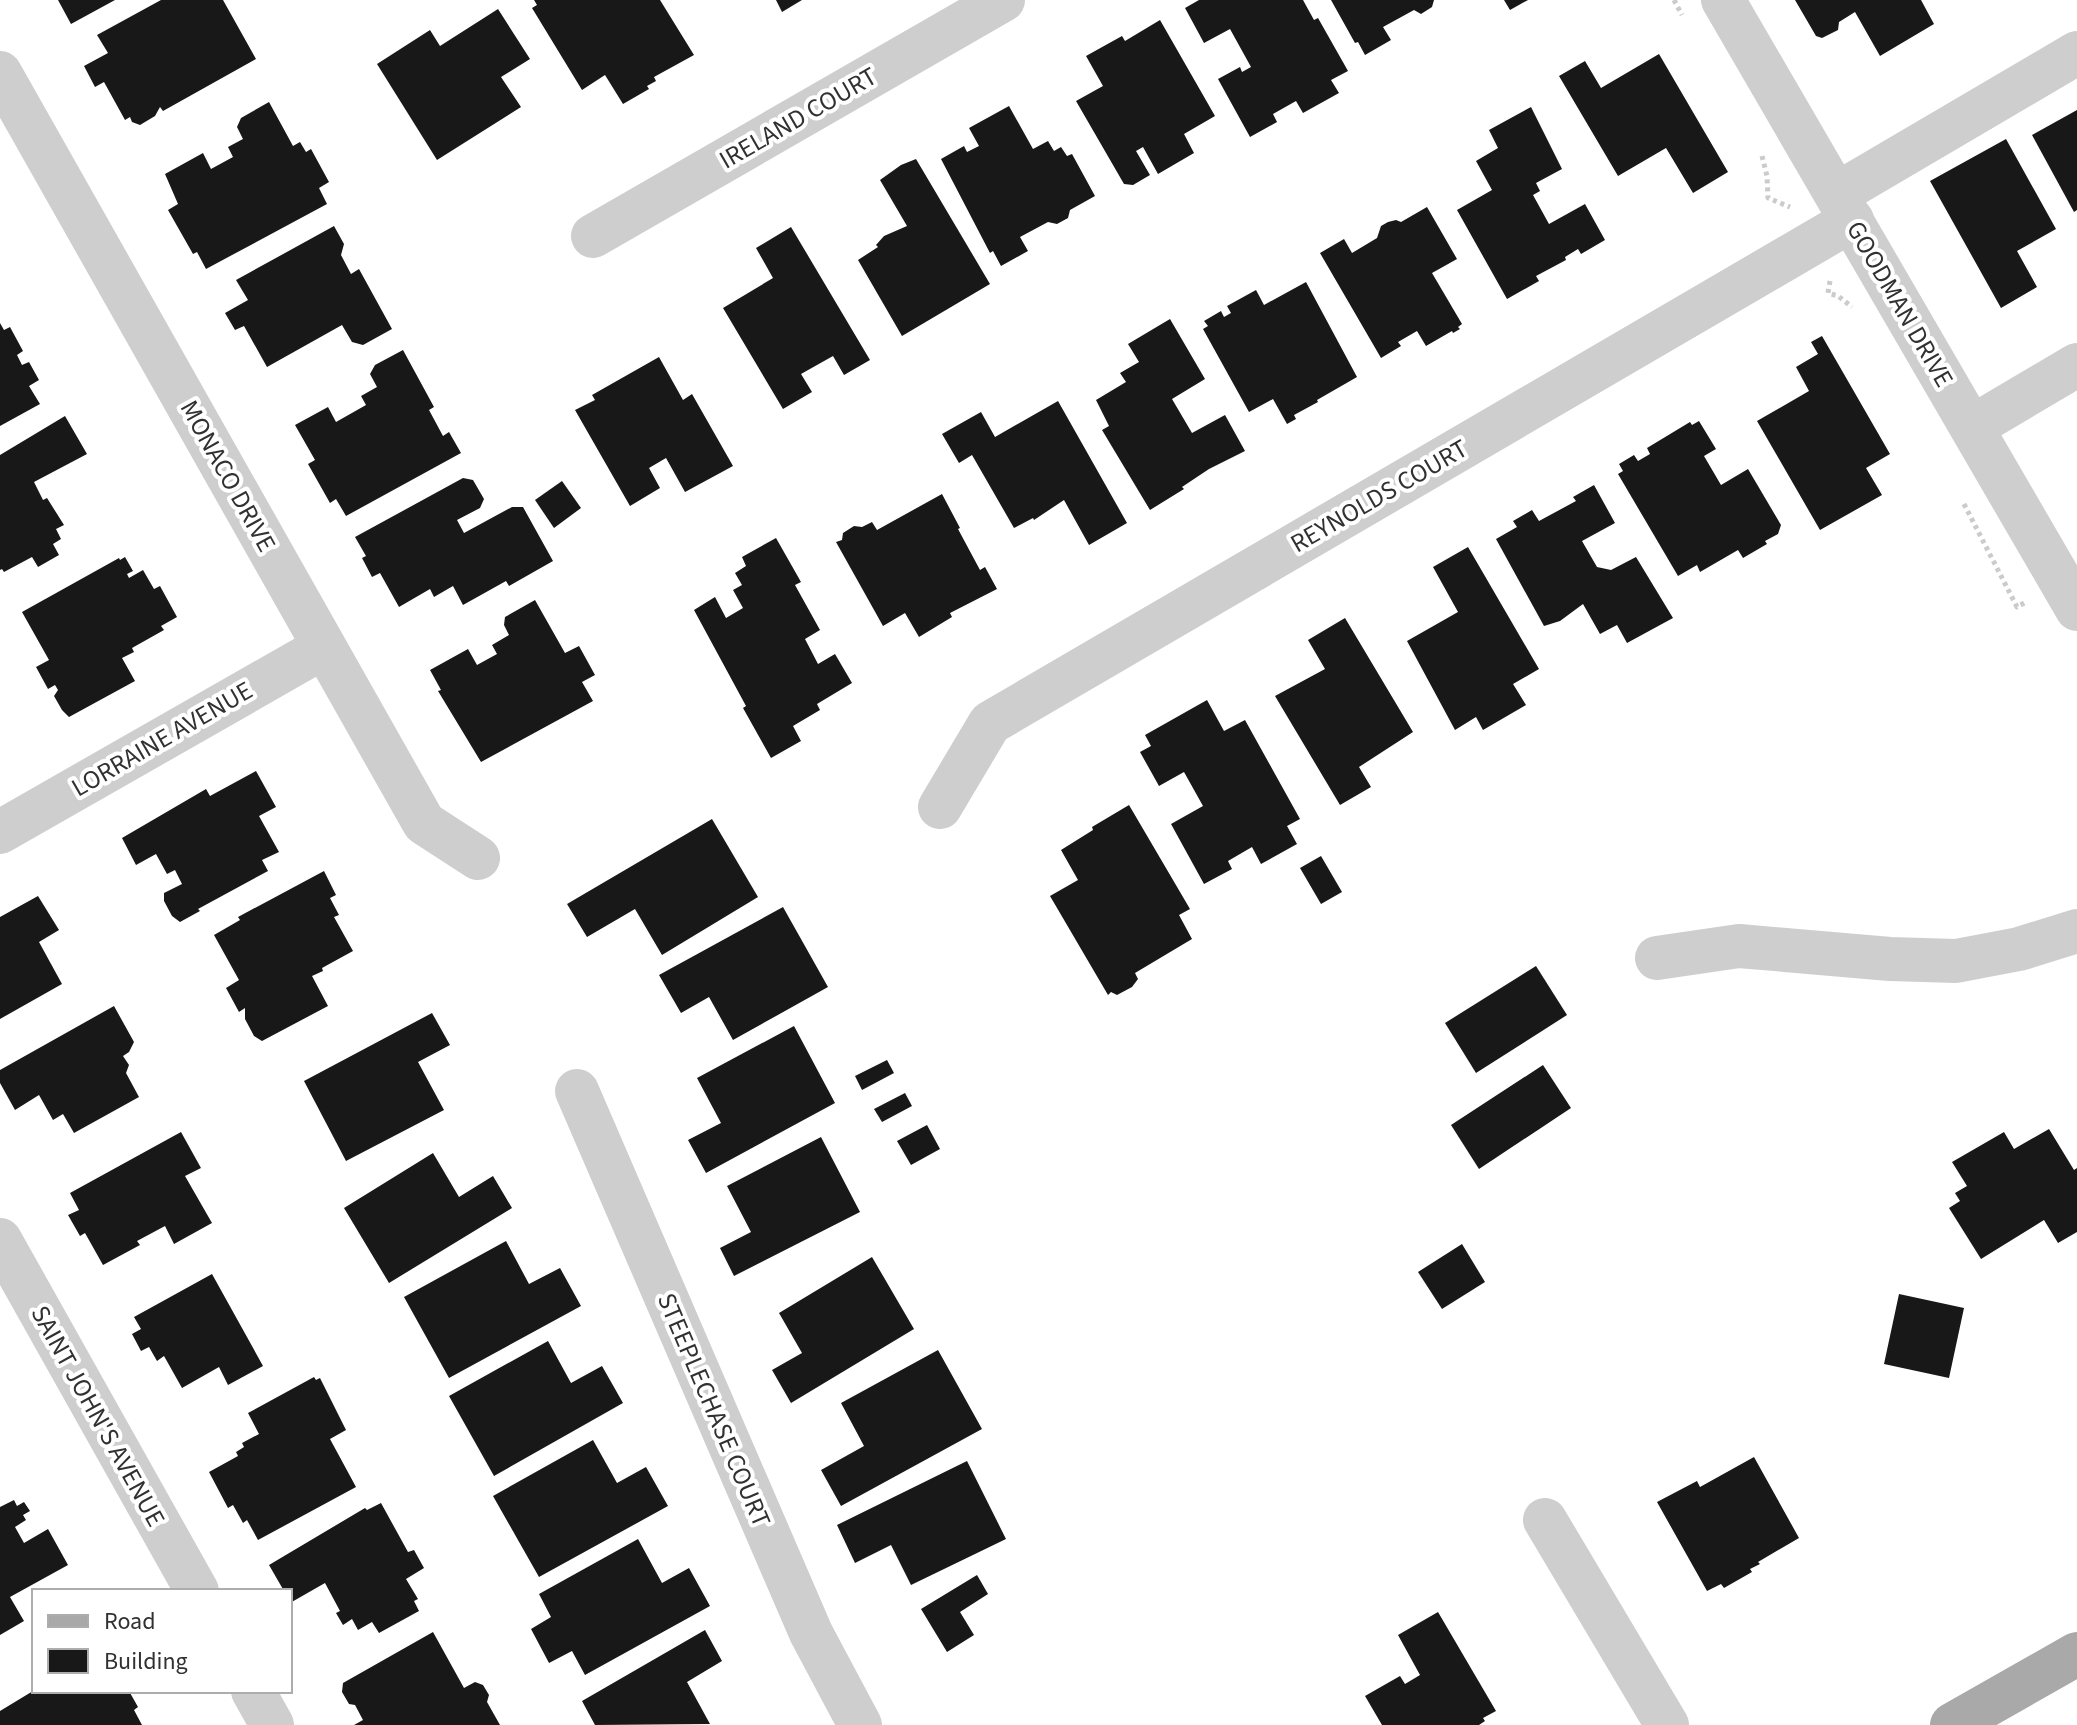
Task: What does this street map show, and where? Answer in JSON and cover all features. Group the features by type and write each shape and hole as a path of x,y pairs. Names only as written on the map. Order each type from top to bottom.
{"main road":[{"path":"1952,1725 2077,1654"}],"street":[{"name":"IRELAND COURT","path":"593,236 1003,0"},
{"name":"GOODMAN DRIVE","path":"1723,0 2077,609"},
{"name":"REYNOLDS COURT","path":"940,807 990,723 1844,207 2077,53"},
{"name":"MONACO DRIVE","path":"0,73 424,823 478,858"},
{"path":"1972,427 2077,365"},
{"name":"LORRAINE AVENUE","path":"0,832 324,647"},
{"path":"1657,958 1739,946 1890,959 1956,961 2019,949 2077,931"},
{"name":"STEEPLECHASE COURT","path":"577,1091 811,1633 860,1725"},
{"name":"SAINT JOHN'S AVENUE","path":"0,1240 196,1589"},
{"path":"1545,1520 1667,1725"},
{"path":"254,1693 272,1725"}],"path":[{"path":"1674,0 1690,28"},
{"path":"1761,151 1768,198 1790,207"}],"building":[{"path":"58,0 115,0 71,24"},
{"path":"161,0 223,0 256,59 163,111 160,107 155,116 140,125 132,122 130,117 125,120 104,82 95,87 84,66 108,53 97,35"},
{"path":"534,0 660,0 694,55 654,77 656,81 647,86 649,89 623,104 605,75 582,90 532,8 537,5"},
{"path":"776,0 802,0 782,12"},
{"path":"1199,0 1303,0 1314,20 1318,18 1348,71 1331,80 1339,93 1303,113 1296,101 1273,114 1277,122 1250,137 1218,79 1240,67 1242,72 1251,67 1230,29 1204,43 1185,8"},
{"path":"1331,0 1434,0 1432,7 1421,14 1414,10 1383,27 1391,40 1365,55"},
{"path":"1504,0 1528,0 1510,10"},
{"path":"1795,0 1921,0 1934,24 1880,56 1855,12 1839,22 1838,30 1822,38 1816,36"},
{"path":"498,9 530,59 501,77 521,107 437,160 377,64 430,30 440,46"},
{"path":"1160,20 1215,116 1184,134 1194,153 1158,174 1143,147 1136,151 1150,175 1133,185 1124,184 1076,101 1103,86 1086,56 1122,36 1125,41"},
{"path":"1659,54 1728,172 1693,193 1666,148 1618,176 1559,76 1585,61 1601,88"},
{"path":"269,102 293,146 300,142 306,152 311,149 329,182 319,188 327,204 206,269 197,252 193,254 168,210 178,204 165,174 203,153 211,169 233,157 228,147 243,139 237,127 241,118"},
{"path":"1009,106 1033,149 1048,141 1054,151 1061,147 1067,156 1072,154 1095,196 1070,210 1068,218 1057,224 1048,222 1020,237 1028,251 1001,266 993,251 990,253 941,159 964,146 967,152 979,146 969,128"},
{"path":"1531,107 1562,169 1536,183 1540,191 1533,195 1549,224 1585,204 1605,240 1581,254 1578,249 1565,257 1566,260 1536,276 1539,281 1507,299 1457,210 1492,190 1476,161 1498,148 1489,130"},
{"path":"2077,110 2077,210 2074,212 2032,135"},
{"path":"2006,139 2056,229 2017,251 2037,287 2001,308 1930,181"},
{"path":"916,159 990,284 902,336 858,260 878,247 876,245 884,236 907,226 880,180"},
{"path":"1427,207 1457,259 1432,273 1462,324 1458,327 1460,329 1426,346 1417,331 1398,342 1401,346 1381,358 1320,253 1344,239 1352,253 1377,238 1381,226 1396,220 1401,222"},
{"path":"334,226 344,244 341,255 351,274 359,269 392,329 363,345 352,342 342,325 267,367 244,326 235,330 225,313 248,300 236,280"},
{"path":"791,227 870,360 844,375 833,356 801,374 812,392 783,409 723,308 773,278 756,248"},
{"path":"1306,282 1357,377 1294,415 1296,419 1287,424 1273,399 1249,412 1203,329 1208,326 1204,321 1221,311 1224,317 1231,313 1227,306 1256,290 1264,305"},
{"path":"1170,319 1205,379 1172,399 1192,433 1225,415 1245,451 1209,469 1150,510 1102,430 1109,426 1096,400 1126,382 1120,373 1139,362 1128,344"},
{"path":"0,323 4,330 10,327 23,351 17,355 22,365 29,362 39,380 29,386 40,404 0,426"},
{"path":"1822,336 1890,454 1866,468 1882,495 1820,530 1757,421 1809,391 1796,367 1818,354 1811,342"},
{"path":"403,350 434,407 429,410 443,436 449,432 461,453 346,516 336,499 330,503 308,464 315,460 295,425 328,407 336,422 366,405 361,396 377,387 370,374 375,365"},
{"path":"659,357 683,400 692,394 733,466 685,492 666,458 649,468 660,488 630,506 575,410 595,400 592,395"},
{"path":"1058,401 1127,523 1089,545 1064,500 1034,520 1014,528 972,455 959,463 942,434 981,412 995,437"},
{"path":"65,416 87,454 34,482 43,500 47,498 64,525 56,529 61,539 53,544 59,555 38,567 32,557 4,572 0,570 0,455"},
{"path":"1699,421 1716,449 1704,456 1721,485 1748,469 1781,525 1778,534 1765,541 1767,544 1743,558 1738,550 1700,572 1697,565 1678,576 1618,474 1623,471 1619,464 1634,455 1638,461 1650,454 1647,448 1690,422 1692,425"},
{"path":"463,478 473,480 484,499 480,508 457,520 464,533 512,507 523,507 553,561 509,586 506,581 463,605 453,586 434,597 430,589 399,607 380,573 372,577 362,558 366,556 355,537"},
{"path":"562,481 581,508 554,528 535,500"},
{"path":"1594,485 1615,523 1582,541 1597,567 1611,570 1636,557 1673,618 1627,643 1617,625 1600,634 1583,604 1560,621 1544,626 1496,539 1517,527 1513,521 1532,510 1539,521 1576,501 1573,497"},
{"path":"942,494 980,570 985,567 997,589 950,613 952,617 919,637 905,613 883,626 836,542 842,540 843,533 854,526 862,527 872,522 877,530"},
{"path":"776,538 801,582 795,585 820,630 805,639 818,664 835,654 852,683 817,704 820,710 793,726 801,741 771,758 694,610 715,597 726,618 743,608 733,590 742,585 735,573 746,566 742,557"},
{"path":"1468,547 1539,669 1513,684 1526,705 1483,730 1476,717 1455,730 1407,641 1458,612 1433,567"},
{"path":"125,557 133,571 127,574 129,578 143,570 154,589 160,586 177,617 161,626 164,630 132,648 134,652 122,658 135,681 69,717 54,696 58,690 55,685 48,689 36,667 49,660 22,612"},
{"path":"535,600 565,653 579,646 595,675 582,682 593,701 481,762 438,691 441,690 430,670 468,649 477,665 497,654 492,645 509,635 504,625 505,617"},
{"path":"1345,618 1413,732 1359,767 1371,787 1340,805 1275,696 1325,669 1308,640"},
{"path":"1207,700 1224,731 1245,720 1300,819 1287,826 1297,844 1261,864 1252,847 1228,861 1232,869 1204,884 1171,824 1203,806 1184,772 1159,786 1140,752 1151,746 1145,735"},
{"path":"256,771 276,807 259,816 279,852 262,860 268,871 180,922 172,916 164,901 164,893 182,884 175,870 167,874 156,854 136,865 122,838 206,789 210,796"},
{"path":"1129,805 1190,909 1179,915 1192,939 1135,973 1138,979 1132,987 1117,995 1111,992 1108,995 1050,896 1078,880 1061,850"},
{"path":"712,819 758,897 662,955 635,909 587,937 567,904"},
{"path":"1321,856 1342,892 1321,904 1300,868"},
{"path":"324,871 336,895 330,898 339,915 334,917 353,951 312,976 328,1006 262,1041 254,1036 245,1019 245,1008 239,1012 226,988 239,980 214,935 240,920 238,917"},
{"path":"38,896 59,930 39,942 62,984 0,1019 0,917"},
{"path":"783,907 828,987 733,1040 709,997 681,1013 659,975"},
{"path":"1536,966 1567,1015 1476,1073 1445,1023"},
{"path":"114,1006 134,1042 123,1056 129,1065 126,1073 139,1097 74,1133 63,1114 53,1120 39,1095 15,1110 0,1083 0,1070"},
{"path":"432,1013 450,1045 418,1062 444,1110 346,1161 304,1081"},
{"path":"794,1026 835,1103 706,1173 688,1140 721,1123 697,1078"},
{"path":"887,1060 894,1073 862,1090 855,1076"},
{"path":"1543,1065 1571,1108 1479,1169 1451,1125"},
{"path":"905,1093 912,1106 882,1122 874,1109"},
{"path":"927,1125 940,1149 911,1165 897,1141"},
{"path":"2049,1129 2074,1170 2077,1168 2077,1232 2058,1243 2044,1220 1981,1259 1949,1208 1960,1201 1955,1193 1967,1186 1952,1162 2004,1132 2014,1149"},
{"path":"181,1132 201,1168 185,1176 212,1223 174,1244 165,1226 137,1241 140,1245 103,1265 85,1233 80,1236 68,1215 79,1210 70,1193"},
{"path":"821,1137 860,1212 734,1276 720,1248 751,1232 727,1186"},
{"path":"433,1153 459,1197 493,1176 512,1208 389,1283 344,1208"},
{"path":"506,1241 529,1284 560,1268 581,1306 449,1378 404,1297"},
{"path":"1462,1244 1485,1282 1442,1309 1418,1272"},
{"path":"872,1257 914,1329 791,1403 772,1370 802,1353 779,1313"},
{"path":"212,1274 263,1366 228,1385 219,1367 182,1388 164,1356 157,1361 149,1347 141,1351 132,1334 141,1329 134,1317"},
{"path":"1899,1294 1964,1308 1949,1378 1884,1364"},
{"path":"548,1341 571,1383 602,1366 623,1403 494,1476 449,1396"},
{"path":"938,1350 982,1429 841,1506 821,1470 864,1446 841,1403"},
{"path":"314,1377 316,1380 320,1378 346,1430 330,1439 356,1487 258,1540 247,1520 243,1523 233,1505 228,1508 209,1472 238,1456 236,1452 244,1447 242,1443 259,1434 248,1413"},
{"path":"593,1440 617,1483 646,1467 668,1506 539,1577 493,1496"},
{"path":"1754,1457 1799,1538 1758,1562 1760,1564 1750,1569 1752,1572 1724,1588 1721,1584 1707,1591 1657,1502 1697,1481 1700,1487"},
{"path":"967,1461 1006,1539 911,1585 891,1545 855,1563 837,1525"},
{"path":"14,1500 17,1506 24,1502 30,1511 23,1515 26,1520 15,1527 24,1543 48,1529 68,1565 10,1597 24,1621 0,1635 0,1507"},
{"path":"381,1503 408,1552 414,1550 424,1568 406,1579 418,1599 414,1601 419,1611 379,1633 372,1622 358,1630 352,1619 343,1625 336,1613 340,1611 325,1583 292,1602 292,1589 283,1589 269,1565 365,1508 367,1510"},
{"path":"638,1539 662,1583 689,1568 710,1606 585,1675 572,1651 549,1663 531,1629 551,1617 539,1594"},
{"path":"977,1575 988,1594 960,1612 974,1635 947,1652 921,1609"},
{"path":"1438,1612 1496,1711 1483,1718 1485,1721 1479,1725 1382,1725 1365,1696 1400,1676 1405,1684 1420,1675 1398,1635"},
{"path":"705,1630 722,1661 687,1682 710,1724 595,1725 582,1701"},
{"path":"433,1632 464,1688 475,1682 483,1685 489,1695 487,1702 500,1725 354,1725 363,1720 355,1705 349,1704 342,1692 343,1683"},
{"path":"32,1692 130,1693 138,1707 134,1710 142,1725 0,1725 0,1711"}]}
